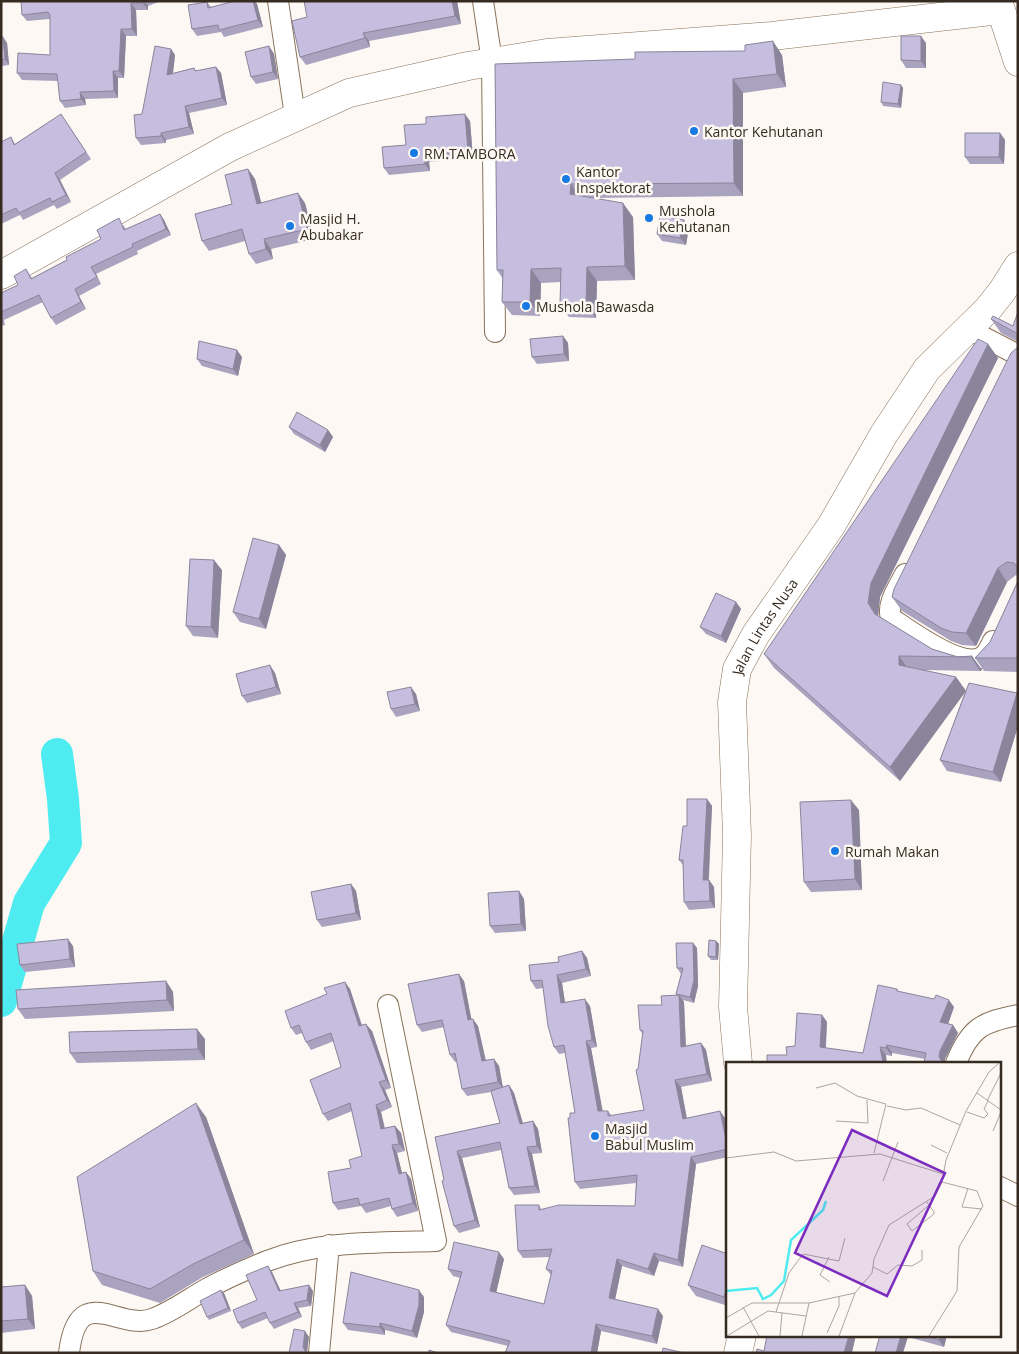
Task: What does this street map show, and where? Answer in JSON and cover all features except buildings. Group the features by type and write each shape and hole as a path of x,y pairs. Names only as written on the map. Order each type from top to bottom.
{"highway":[{"path":"1,275 230,147 295,116 349,93 492,62 547,53 772,36 999,6 1018,62"},
{"name":"Jalan Lintas Nusa","path":"738,1062 733,1007 737,835 732,702 737,669 756,634 831,526 884,434 928,369 1003,290 1018,266"},
{"path":"738,1353 742,1336"}],"street":[{"path":"278,1 295,116"},
{"path":"483,1 492,62 495,332"},
{"path":"968,329 1012,359"},
{"path":"914,555 892,599 889,614 891,618 939,649 968,659 981,658 989,650 1001,623"},
{"path":"69,1353 75,1328 80,1319 88,1314 98,1312 148,1321 159,1317 209,1288 268,1261 329,1245 436,1241 388,1005"},
{"path":"956,1062 961,1050 978,1027 989,1022 1018,1015"},
{"path":"1002,1188 1018,1196"},
{"path":"319,1353 329,1245"}],"waterway":[{"path":"1,1001 29,903 66,843 57,754"}],"place":[{"name":"Kantor Kehutanan","path":"694,131"},
{"name":"RM.TAMBORA","path":"414,153"},
{"name":"Kantor Inspektorat","path":"566,179"},
{"name":"Mushola Kehutanan","path":"649,218"},
{"name":"Masjid H. Abubakar","path":"290,226"},
{"name":"Mushola Bawasda","path":"526,306"},
{"name":"Rumah Makan","path":"835,851"},
{"name":"Masjid Babul Muslim","path":"595,1136"}]}
